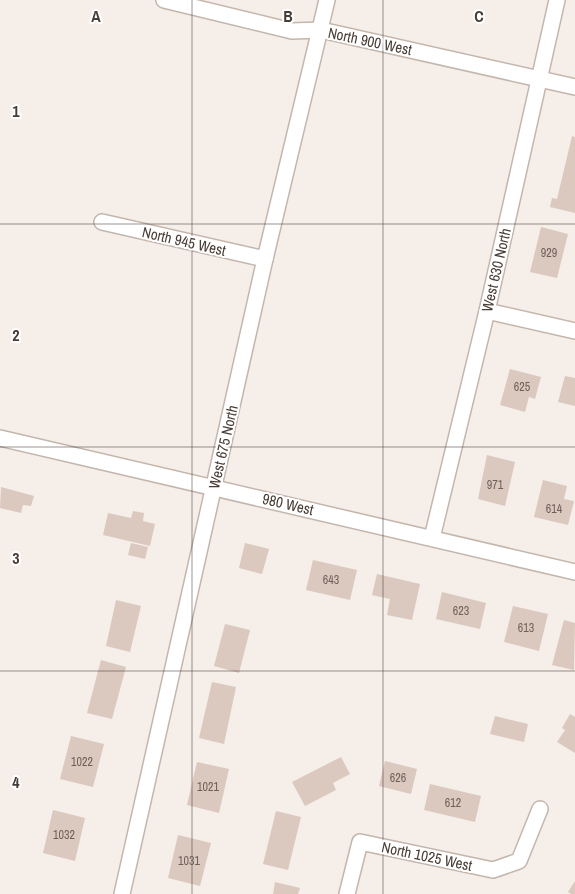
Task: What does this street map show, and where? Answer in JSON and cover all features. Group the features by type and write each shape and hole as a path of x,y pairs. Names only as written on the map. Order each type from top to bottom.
{"street":[{"name":"North 900 West","path":"164,0 292,30 320,30 575,86"},
{"name":"West 675 North","path":"122,894 265,259 327,0"},
{"name":"West 630 North","path":"432,538 487,311 557,0"},
{"name":"North 945 West","path":"102,222 265,259"},
{"path":"487,311 575,332"},
{"name":"980 West","path":"0,438 575,572"},
{"name":"North 1025 West","path":"347,894 360,842 493,870 519,861 540,809"}],"building":[{"path":"572,136 575,137 575,213 550,207 552,198 557,199"},
{"path":"541,227 568,234 557,278 530,272"},
{"path":"510,369 541,377 535,399 529,397 525,412 500,405"},
{"path":"565,376 575,378 575,406 558,402"},
{"path":"487,455 515,462 505,506 478,499"},
{"path":"543,480 567,486 564,499 574,501 568,525 534,517"},
{"path":"1,487 34,496 31,506 23,505 21,513 0,508"},
{"path":"133,511 144,513 143,521 155,524 150,546 103,535 108,513 131,518"},
{"path":"131,543 148,547 145,559 128,555"},
{"path":"245,543 269,549 262,574 239,568"},
{"path":"313,560 357,570 350,600 306,590"},
{"path":"377,574 420,584 412,620 387,615 390,599 372,595"},
{"path":"442,592 486,603 480,629 436,619"},
{"path":"116,600 141,606 130,652 106,646"},
{"path":"513,606 548,614 539,651 504,642"},
{"path":"564,620 575,623 574,670 552,665"},
{"path":"225,624 250,630 239,673 214,666"},
{"path":"101,660 126,667 112,719 87,713"},
{"path":"212,682 236,687 224,744 199,738"},
{"path":"570,714 575,717 575,753 557,742 565,730 562,728"},
{"path":"495,716 528,724 524,742 490,734"},
{"path":"71,736 104,744 93,787 60,779"},
{"path":"341,757 350,774 333,783 336,790 305,806 292,782"},
{"path":"385,761 417,769 411,794 379,786"},
{"path":"197,762 229,769 219,813 187,805"},
{"path":"430,784 481,796 475,822 424,810"},
{"path":"53,810 85,818 75,861 43,853"},
{"path":"276,811 301,817 288,870 263,864"},
{"path":"178,835 211,843 200,886 168,878"},
{"path":"575,881 575,894 571,894 568,892"},
{"path":"275,882 300,888 298,894 273,894"}]}
